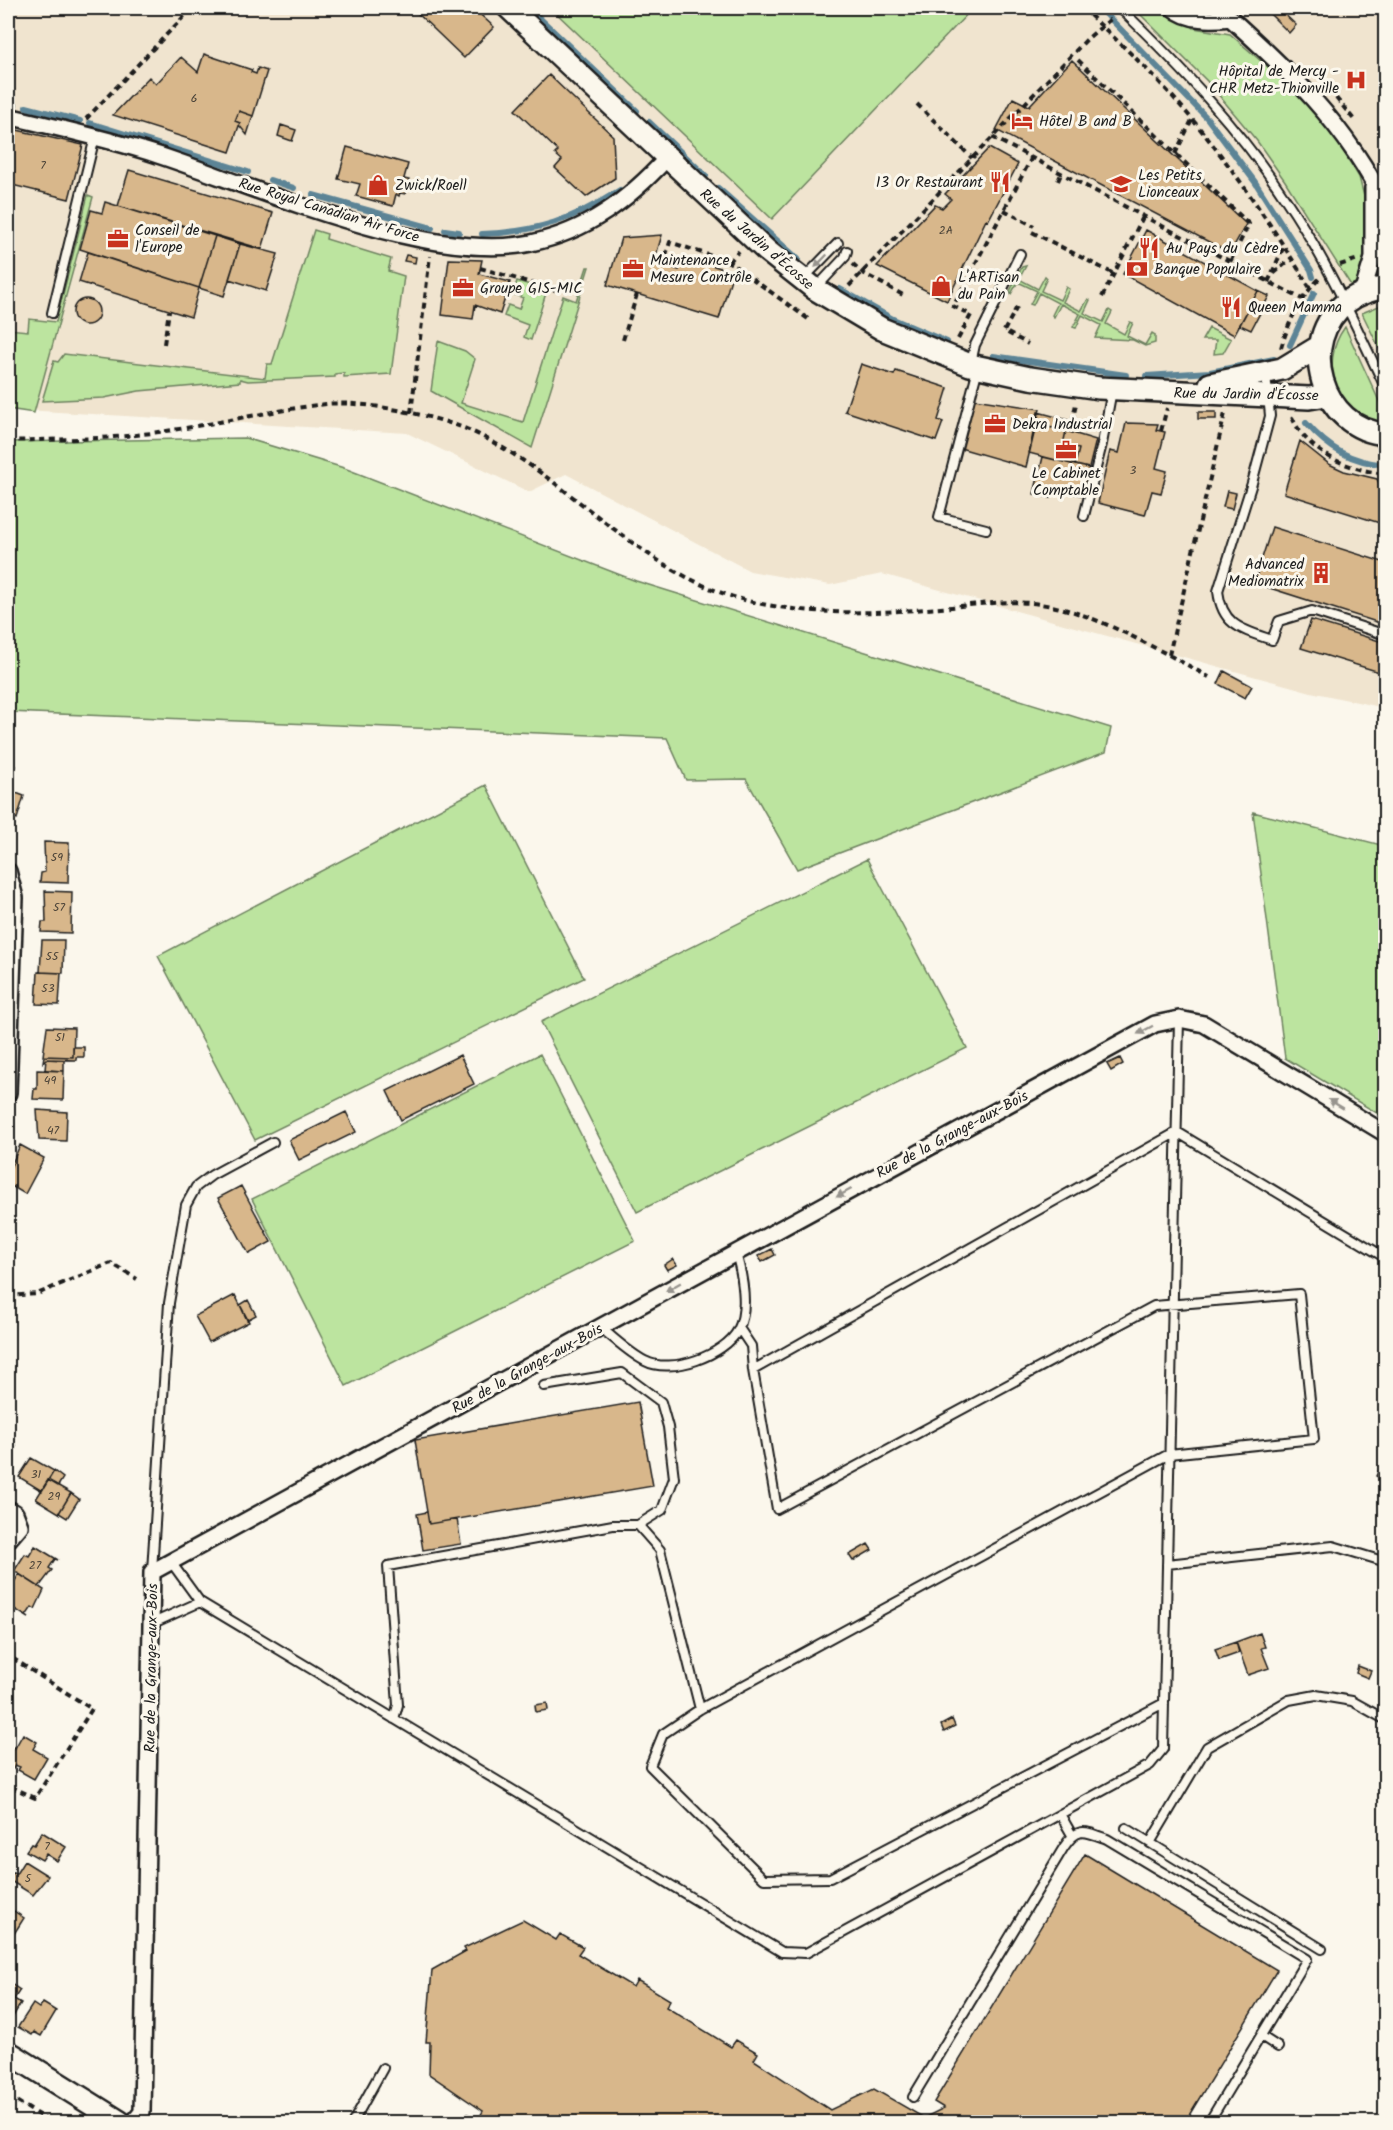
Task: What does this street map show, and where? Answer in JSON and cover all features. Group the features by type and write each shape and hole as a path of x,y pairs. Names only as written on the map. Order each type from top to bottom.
{"street":[{"name":"Rue du Jardin d'Écosse","path":"509,8 767,251 809,285 882,329 974,366 1030,378 1166,399 1227,394 1309,398 1327,395"},
{"path":"1173,8 1178,12 1208,21 1224,11 1313,95 1341,130 1372,178 1386,207"},
{"path":"1190,8 1208,21"},
{"name":"Rue Royal Canadian Air Force","path":"8,116 154,154 382,230 432,241 504,247 531,243 569,232 601,217 626,199 667,158"},
{"path":"1372,178 1373,258 1354,298 1325,330 1318,363 1327,395 1338,411 1352,423 1386,434"},
{"path":"1354,298 1386,287"},
{"name":"Rue du Jardin d'Écosse","path":"1166,399 1282,369 1320,346"},
{"path":"8,871 15,898 8,1093"},
{"name":"Rue de la Grange-aux-Bois","path":"134,2122 142,2112 152,1572 1155,1024 1179,1019 1204,1024 1386,1134"},
{"path":"8,1509 15,1513 20,1526 8,1540"},
{"path":"8,2052 120,2122"}],"lane":[{"path":"1120,8 1209,98 1287,201 1354,298 1386,388"},
{"path":"52,313 88,136"},
{"path":"809,285 838,243"},
{"path":"809,285 846,254"},
{"path":"986,529 939,517 974,366 975,345 1020,254"},
{"path":"1266,373 1270,416 1252,483 1218,591 1219,605 1233,624 1241,630 1272,640 1280,621 1311,611 1386,635"},
{"path":"1084,516 1110,409 1112,389"},
{"path":"171,1562 200,1602 782,1952 806,1953 1150,1765 1163,1749 1179,1019"},
{"path":"1177,1132 1386,1258"},
{"path":"753,1370 1177,1132"},
{"path":"152,1572 170,1303 186,1205 196,1187 212,1175 273,1142"},
{"path":"601,1328 646,1362 669,1367 687,1364 729,1342 739,1328 742,1274 736,1251"},
{"path":"739,1328 752,1346 753,1370 777,1509 1154,1306 1299,1294 1314,1439 1169,1454 700,1709 663,1734 650,1766 764,1879 830,1878 1164,1703"},
{"path":"394,1719 398,1705 388,1566 613,1525 638,1525 662,1510 675,1478 668,1427 661,1402 622,1373 544,1386"},
{"path":"638,1525 660,1550 700,1709"},
{"path":"1167,1564 1333,1546 1386,1562"},
{"path":"151,1624 200,1602"},
{"path":"1149,1843 1207,1747 1289,1700 1316,1695 1352,1701 1386,1720"},
{"path":"1060,1814 1072,1835"},
{"path":"1126,1828 1322,1949"},
{"path":"913,2097 1072,1835 1084,1831 1107,1839 1307,1959 1209,2122"},
{"path":"1261,2036 1278,2047"},
{"path":"352,2122 383,2068"}],"path":[{"path":"88,136 87,115 192,8"},
{"path":"1083,8 1192,119 1234,171 1310,288"},
{"path":"849,286 1101,25"},
{"path":"1078,60 1249,224 1230,262"},
{"path":"917,104 972,158"},
{"path":"1175,154 1192,119"},
{"path":"992,137 1302,299"},
{"path":"958,339 971,315 953,306 1031,159"},
{"path":"1058,181 1061,174"},
{"path":"1004,210 1034,226"},
{"path":"1102,297 1143,217"},
{"path":"1032,232 1114,274"},
{"path":"411,413 432,241"},
{"path":"657,256 665,258 670,242 729,262 811,321"},
{"path":"1268,282 1284,246"},
{"path":"729,262 740,250"},
{"path":"846,254 863,273 903,295"},
{"path":"1271,276 1292,258"},
{"path":"480,268 555,290"},
{"path":"623,340 637,294"},
{"path":"1017,307 1004,331 1028,344"},
{"path":"164,344 170,310"},
{"path":"1169,655 1227,394"},
{"path":"1161,431 1166,399"},
{"path":"1070,432 1077,402"},
{"path":"8,441 141,435 329,404 369,406 411,413 440,419 471,431 517,456 636,547 671,570 709,588 748,601 805,611 864,613 1031,603 1060,607 1133,637 1209,678"},
{"path":"8,1296 37,1294 111,1263 137,1279"},
{"path":"8,1638 12,1658 92,1709 35,1798 8,1785"},
{"path":"8,2096 50,2122"}],"shaded area":[{"path":"8,8 1385,8 1385,708 1311,692 882,574 830,585 750,571 566,474 529,492 407,433 8,409"}],"green space":[{"path":"551,8 973,8 772,219"},
{"path":"1134,8 1169,8 1194,28 1230,34 1302,97 1328,126 1359,177 1368,212 1368,253 1359,280 1352,287 1257,141 1207,81"},
{"path":"88,195 93,197 34,413 8,409 8,329 28,331 29,319 56,322"},
{"path":"314,230 327,234 326,239 391,259 388,271 404,276 391,374 344,377 344,373 335,374 335,377 248,381 240,379 240,382 139,391 104,398 42,401 54,361 58,362 64,354 265,378 267,364 272,364"},
{"path":"1026,266 1019,279 1038,289 1045,276 1047,278 1041,291 1060,300 1066,287 1069,289 1063,302 1081,311 1088,299 1090,300 1084,313 1103,322 1109,310 1112,312 1106,324 1124,334 1130,322 1133,323 1127,336 1145,345 1152,333 1155,335 1155,343 1145,346 1133,340 1095,338 1101,325 1082,315 1076,328 1073,327 1080,314 1061,304 1054,317 1052,315 1058,303 1039,293 1033,305 1030,304 1037,291 1018,282 1011,294 1010,291 1022,267"},
{"path":"587,267 589,267 532,448 431,391 438,341 465,351 475,359 461,403 523,422 563,296 576,301"},
{"path":"517,281 547,290 531,340 524,337 528,325 504,316 508,305 519,309 523,298 513,294"},
{"path":"1385,306 1385,360 1362,313"},
{"path":"1345,327 1385,414 1385,424 1368,419 1355,411 1344,400 1337,387 1333,373 1333,357 1337,342"},
{"path":"1209,328 1231,339 1223,353 1214,354 1216,340 1202,340"},
{"path":"245,438 344,468 636,581 1111,728 1106,752 797,869 746,779 686,780 667,738 8,712 8,442"},
{"path":"486,785 584,978 255,1140 158,956"},
{"path":"1253,812 1385,846 1385,1118 1285,1058"},
{"path":"867,859 967,1048 637,1212 541,1022"},
{"path":"540,1054 635,1241 346,1386 252,1199"}],"building":[{"path":"412,8 473,8 494,27 464,58"},
{"path":"1266,8 1278,8 1296,25 1289,33"},
{"path":"204,54 252,70 251,72 256,74 258,68 267,71 253,116 239,111 235,121 240,123 230,152 113,115 149,77 156,84 181,57 198,72"},
{"path":"1072,60 1246,224 1230,253 996,130 1013,98 1029,106"},
{"path":"549,75 613,136 615,178 586,197 555,168 562,160 555,154 558,151 515,110"},
{"path":"239,111 253,116 247,135 239,125 240,123 235,121"},
{"path":"281,125 296,130 292,141 278,136"},
{"path":"8,128 83,145 69,199 8,184"},
{"path":"347,147 408,164 399,196 396,194 393,206 356,196 360,184 338,179"},
{"path":"989,148 1018,164 988,221 986,220 947,301 877,266 935,205 942,208 951,199 945,194"},
{"path":"129,170 273,213 262,249 118,206"},
{"path":"404,179 409,180 405,194 400,193"},
{"path":"105,202 215,236 199,288 80,249 91,210 102,213"},
{"path":"1146,230 1258,291 1234,335 1123,274"},
{"path":"662,235 654,262 679,270 683,256 733,272 719,319 607,285 621,238"},
{"path":"215,236 240,244 224,296 199,288"},
{"path":"240,244 278,254 266,291 229,279"},
{"path":"88,252 199,288 191,317 79,282"},
{"path":"406,255 416,257 415,263 404,261"},
{"path":"449,259 482,260 479,274 510,282 500,314 475,305 473,319 442,315"},
{"path":"1258,291 1269,296 1251,330 1240,325"},
{"path":"86,299 95,303 99,312 95,321 86,325 77,321 73,312 77,303"},
{"path":"861,364 894,375 896,371 948,388 938,420 943,422 936,441 845,411"},
{"path":"974,399 1040,409 1026,467 960,448"},
{"path":"1038,412 1068,420 1066,431 1035,424"},
{"path":"1198,412 1216,412 1216,419 1198,419"},
{"path":"1126,423 1158,424 1156,430 1165,432 1156,468 1167,471 1161,493 1152,491 1145,515 1098,503 1110,451 1119,453"},
{"path":"1035,424 1066,431 1063,445 1079,449 1075,465 1029,453"},
{"path":"1066,431 1096,440 1089,468 1075,465 1079,449 1063,445"},
{"path":"1300,441 1329,464 1344,471 1377,479 1386,497 1386,525 1284,493"},
{"path":"1043,457 1089,468 1081,495 1053,489 1051,498 1034,494"},
{"path":"1227,491 1236,493 1232,509 1223,507"},
{"name":"Advanced Mediomatrix","path":"1272,527 1386,563 1386,625 1254,583"},
{"path":"1311,620 1386,643 1386,674 1301,648"},
{"path":"1224,671 1252,686 1245,698 1218,684"},
{"path":"8,764 15,766 11,776 8,774"},
{"path":"8,790 24,796 17,819 8,814"},
{"path":"44,842 69,843 68,883 40,882 41,873 45,872"},
{"path":"45,891 72,892 71,933 41,932 42,922 46,922"},
{"path":"42,940 64,940 63,973 40,972"},
{"path":"38,972 61,973 59,1005 36,1004"},
{"path":"47,1027 74,1028 73,1057 43,1056"},
{"path":"73,1047 84,1047 84,1057 76,1057 76,1060 46,1059 43,1062 44,1056 73,1057"},
{"path":"460,1055 474,1084 401,1120 387,1091"},
{"path":"1120,1058 1123,1064 1111,1071 1107,1064"},
{"path":"46,1059 64,1060 64,1071 45,1070"},
{"path":"37,1070 64,1071 63,1100 33,1099 34,1089 37,1089"},
{"path":"37,1110 67,1112 66,1141 39,1140"},
{"path":"346,1112 356,1132 299,1160 289,1140"},
{"path":"20,1145 44,1158 25,1194 8,1184 8,1173"},
{"path":"241,1186 271,1242 249,1254 218,1198"},
{"path":"772,1249 775,1255 762,1262 758,1256"},
{"path":"673,1259 677,1265 667,1270 664,1265"},
{"path":"235,1295 249,1322 209,1342 195,1316"},
{"path":"248,1300 256,1315 247,1320 240,1305"},
{"path":"638,1402 653,1486 429,1524 415,1440"},
{"path":"8,1438 16,1446 8,1459"},
{"path":"31,1458 54,1471 42,1491 19,1477"},
{"path":"1379,1470 1386,1473 1386,1481 1376,1476"},
{"path":"54,1471 63,1478 58,1486 48,1480"},
{"path":"48,1480 71,1493 59,1513 36,1499"},
{"path":"71,1493 79,1499 67,1518 59,1513"},
{"path":"427,1512 429,1524 457,1519 461,1544 423,1550 417,1514"},
{"path":"868,1544 872,1550 853,1561 849,1555"},
{"path":"35,1546 58,1560 55,1559 49,1568 52,1570 39,1587 14,1571 25,1554 29,1556"},
{"path":"19,1574 44,1590 35,1609 32,1607 26,1616 29,1618 8,1605 11,1594 8,1592"},
{"path":"1260,1633 1265,1647 1261,1648 1269,1668 1248,1675 1236,1642"},
{"path":"1236,1642 1239,1653 1219,1660 1215,1649"},
{"path":"1358,1666 1371,1671 1368,1678 1356,1673"},
{"path":"547,1703 548,1710 536,1712 535,1705"},
{"path":"952,1719 955,1726 944,1732 941,1725"},
{"path":"23,1734 37,1742 33,1749 47,1757 34,1779 18,1770 20,1767 15,1765 13,1769 8,1765 8,1745 15,1748"},
{"path":"42,1832 66,1847 57,1861 46,1854 42,1860 26,1851 31,1844 34,1845"},
{"path":"1085,1854 1277,1970 1185,2122 483,2122 478,2120 483,2111 429,2074 430,2042 426,2042 432,1970 466,1951 464,1948 523,1920 556,1940 560,1934 583,1947 578,1954 633,1987 637,1980 670,2000 666,2007 731,2047 736,2040 758,2053 754,2060 830,2110 874,2089 924,2118 944,2108 934,2102"},
{"path":"24,1861 48,1876 33,1895 9,1880"},
{"path":"8,1907 24,1918 10,1940 8,1939"},
{"path":"8,1982 20,1990 14,1999 21,2003 11,2020 8,2018"},
{"path":"43,2003 56,2011 41,2036 34,2032 32,2035 18,2027 33,2004 39,2008"}],"waterway":[{"path":"529,8 637,111"},
{"path":"1100,8 1207,118 1255,182 1311,270 1313,277"},
{"path":"8,103 15,105"},
{"path":"26,107 80,121"},
{"path":"649,122 706,176"},
{"path":"90,123 248,172"},
{"path":"270,180 294,188"},
{"path":"718,188 798,259"},
{"path":"482,234 537,227 570,217 620,190"},
{"path":"313,195 432,228"},
{"path":"445,230 459,232"},
{"path":"840,289 893,319 947,342"},
{"path":"1290,345 1314,293"},
{"path":"993,356 1126,375"},
{"path":"1146,376 1210,372 1274,359"},
{"path":"1306,423 1323,440 1342,453 1362,461 1386,465"}],"place":[{"name":"Hôpital de Mercy - CHR Metz-Thionville","path":"1356,80"},
{"name":"Hôtel B and B","path":"1022,121"},
{"name":"13 Or Restaurant","path":"1000,182"},
{"name":"Les Petits Lionceaux","path":"1121,184"},
{"name":"Zwick/Roell","path":"378,185"},
{"name":"Conseil de l'Europe","path":"118,239"},
{"name":"Au Pays du Cèdre","path":"1149,248"},
{"name":"Maintenance Mesure Contrôle","path":"633,269"},
{"name":"Banque Populaire","path":"1137,269"},
{"name":"L'ARTisan du Pain","path":"941,286"},
{"name":"Groupe GIS-MIC","path":"463,288"},
{"name":"Queen Mamma","path":"1231,307"},
{"name":"Dekra Industrial","path":"995,424"},
{"name":"Le Cabinet Comptable","path":"1066,450"},
{"name":"Advanced Mediomatrix","path":"1321,573"}]}
